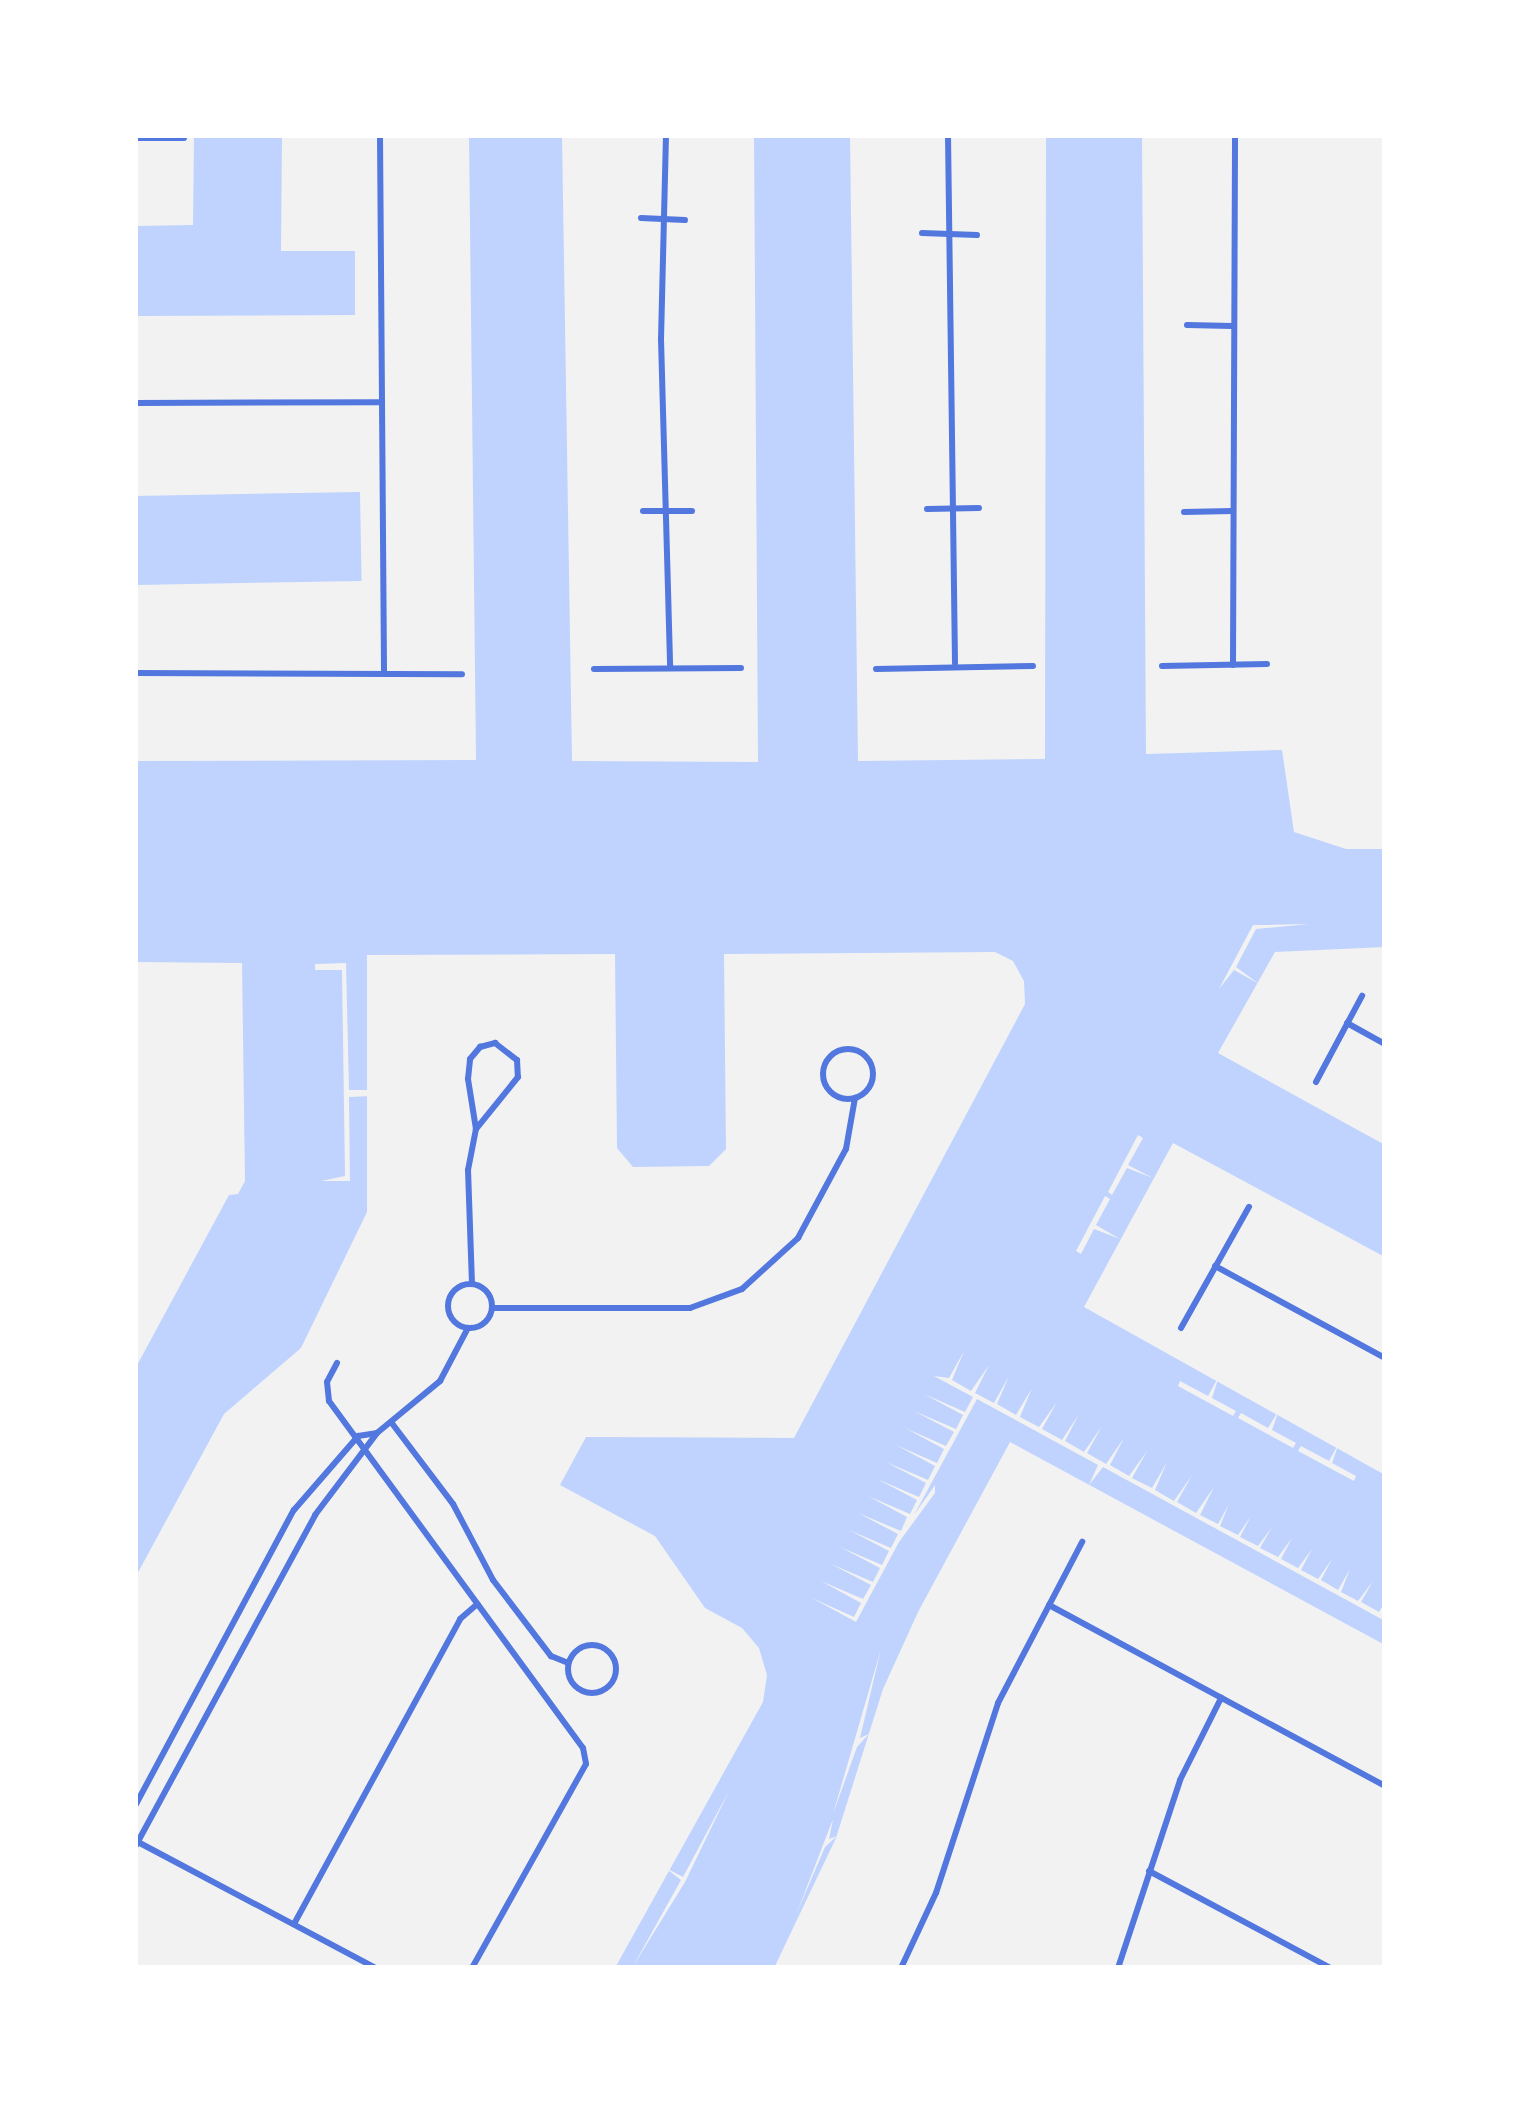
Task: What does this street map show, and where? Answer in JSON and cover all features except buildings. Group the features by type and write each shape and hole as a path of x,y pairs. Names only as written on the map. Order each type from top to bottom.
{"street":[{"path":"380,135 384,672"},
{"path":"666,135 661,339 670,510 670,668"},
{"path":"948,135 954,663"},
{"path":"1233,665 1235,135"},
{"path":"135,138 184,138"},
{"path":"641,218 686,220"},
{"path":"922,233 976,235"},
{"path":"1187,326 1232,326"},
{"path":"135,403 382,402"},
{"path":"928,509 979,508"},
{"path":"643,512 692,511"},
{"path":"1184,512 1232,511"},
{"path":"876,669 954,663 1033,666"},
{"path":"1162,666 1266,664"},
{"path":"594,669 741,668"},
{"path":"135,672 462,674"},
{"path":"1316,1082 1362,996"},
{"path":"1348,1023 1385,1044"},
{"path":"472,1284 468,1170 476,1129 470,1060 480,1047 496,1043 517,1060 518,1077 476,1129"},
{"path":"492,1308 690,1308 742,1290 798,1238 846,1149 855,1098 868,1089 872,1066 855,1050 838,1051 823,1070 826,1086 838,1097 855,1098"},
{"path":"1182,1328 1248,1207"},
{"path":"1215,1266 1385,1358"},
{"path":"376,1968 136,1843 315,1516 370,1450 378,1433 440,1381 468,1328 486,1321 492,1308 485,1289 472,1284 452,1293 448,1308 454,1321 468,1328"},
{"path":"337,1363 327,1382 328,1401 370,1450 583,1748 586,1764 472,1968"},
{"path":"391,1422 453,1504 493,1580 551,1656 568,1663"},
{"path":"135,1806 294,1510 358,1436 378,1433"},
{"path":"902,1968 936,1893 998,1704 1082,1542"},
{"path":"294,1924 460,1619 478,1604"},
{"path":"1049,1605 1385,1786"},
{"path":"598,1645 614,1660 615,1676 605,1689 590,1693 570,1679 568,1663 583,1646 598,1645"},
{"path":"1118,1968 1180,1780 1221,1698"},
{"path":"1149,1871 1331,1968"}],"water":[{"path":"194,135 282,135 281,251 355,251 355,315 135,316 135,226 193,225"},
{"path":"469,135 562,135 572,761 758,762 754,135 850,135 858,761 1045,759 1046,135 1142,135 1146,754 1282,750 1294,832 1346,849 1385,849 1385,947 1275,952 1218,1053 1385,1145 1385,1257 1173,1143 1084,1307 1385,1475 1385,1645 1010,1442 918,1612 883,1689 836,1838 774,1968 615,1968 763,1702 767,1675 759,1648 742,1628 705,1608 655,1536 560,1485 586,1437 794,1438 1025,1004 1024,981 1013,961 995,952 724,954 726,1149 709,1166 633,1167 617,1148 615,954 367,955 367,1212 301,1348 224,1414 135,1578 135,1369 229,1195 238,1194 245,1181 242,963 135,962 135,761 476,760"},
{"path":"360,492 362,581 137,585 135,496"}],"pier":[{"path":"1309,924 1256,929 1236,967 1259,984 1234,970 1219,989 1253,925"},
{"path":"346,963 349,1090 372,1090 372,1096 349,1097 350,1181 321,1181 345,1176 342,970 315,970 315,964"},
{"path":"1138,1135 1143,1138 1128,1165 1153,1178 1127,1168 1112,1195 1108,1192"},
{"path":"1105,1196 1110,1199 1096,1225 1120,1239 1094,1229 1081,1254 1076,1251"},
{"path":"964,1351 952,1380 971,1391 989,1365 975,1393 994,1403 1009,1376 997,1404 1016,1415 1032,1388 1020,1417 1039,1427 1057,1402 1042,1429 1062,1440 1079,1414 1065,1441 1084,1452 1102,1426 1087,1453 1106,1464 1124,1438 1110,1465 1129,1476 1147,1451 1132,1478 1152,1488 1167,1462 1155,1490 1174,1501 1192,1475 1177,1502 1196,1513 1214,1487 1200,1515 1218,1524 1229,1504 1220,1526 1238,1535 1251,1516 1240,1537 1258,1546 1272,1527 1260,1548 1278,1557 1292,1538 1281,1559 1298,1568 1312,1549 1301,1570 1318,1579 1332,1559 1321,1580 1338,1590 1350,1569 1341,1592 1358,1601 1373,1581 1361,1602 1379,1612 1385,1602 1385,1621 1103,1467 1089,1485 1098,1465 977,1399 914,1515 935,1485 935,1493 899,1542 856,1622 812,1598 854,1617 861,1603 821,1581 863,1599 871,1585 831,1564 873,1582 880,1568 840,1547 882,1565 889,1551 849,1530 891,1548 898,1534 858,1513 901,1531 907,1517 868,1496 910,1514 917,1500 877,1479 919,1497 926,1483 886,1462 928,1480 935,1466 896,1445 937,1463 944,1449 905,1428 946,1446 954,1432 914,1411 956,1429 963,1415 924,1394 965,1412 973,1397 934,1376 949,1378"},
{"path":"1219,1376 1212,1398 1236,1411 1233,1416 1178,1386 1180,1381 1208,1396"},
{"path":"1279,1410 1272,1430 1296,1443 1293,1448 1238,1418 1241,1413 1268,1428"},
{"path":"1339,1443 1332,1463 1356,1476 1354,1481 1298,1451 1301,1446 1329,1461"},
{"path":"881,1649 860,1738 869,1734 857,1747 833,1814"},
{"path":"730,1789 685,1882 632,1968 681,1880 664,1867 683,1877"},
{"path":"833,1819 829,1839 837,1836 825,1847 796,1915"}]}
